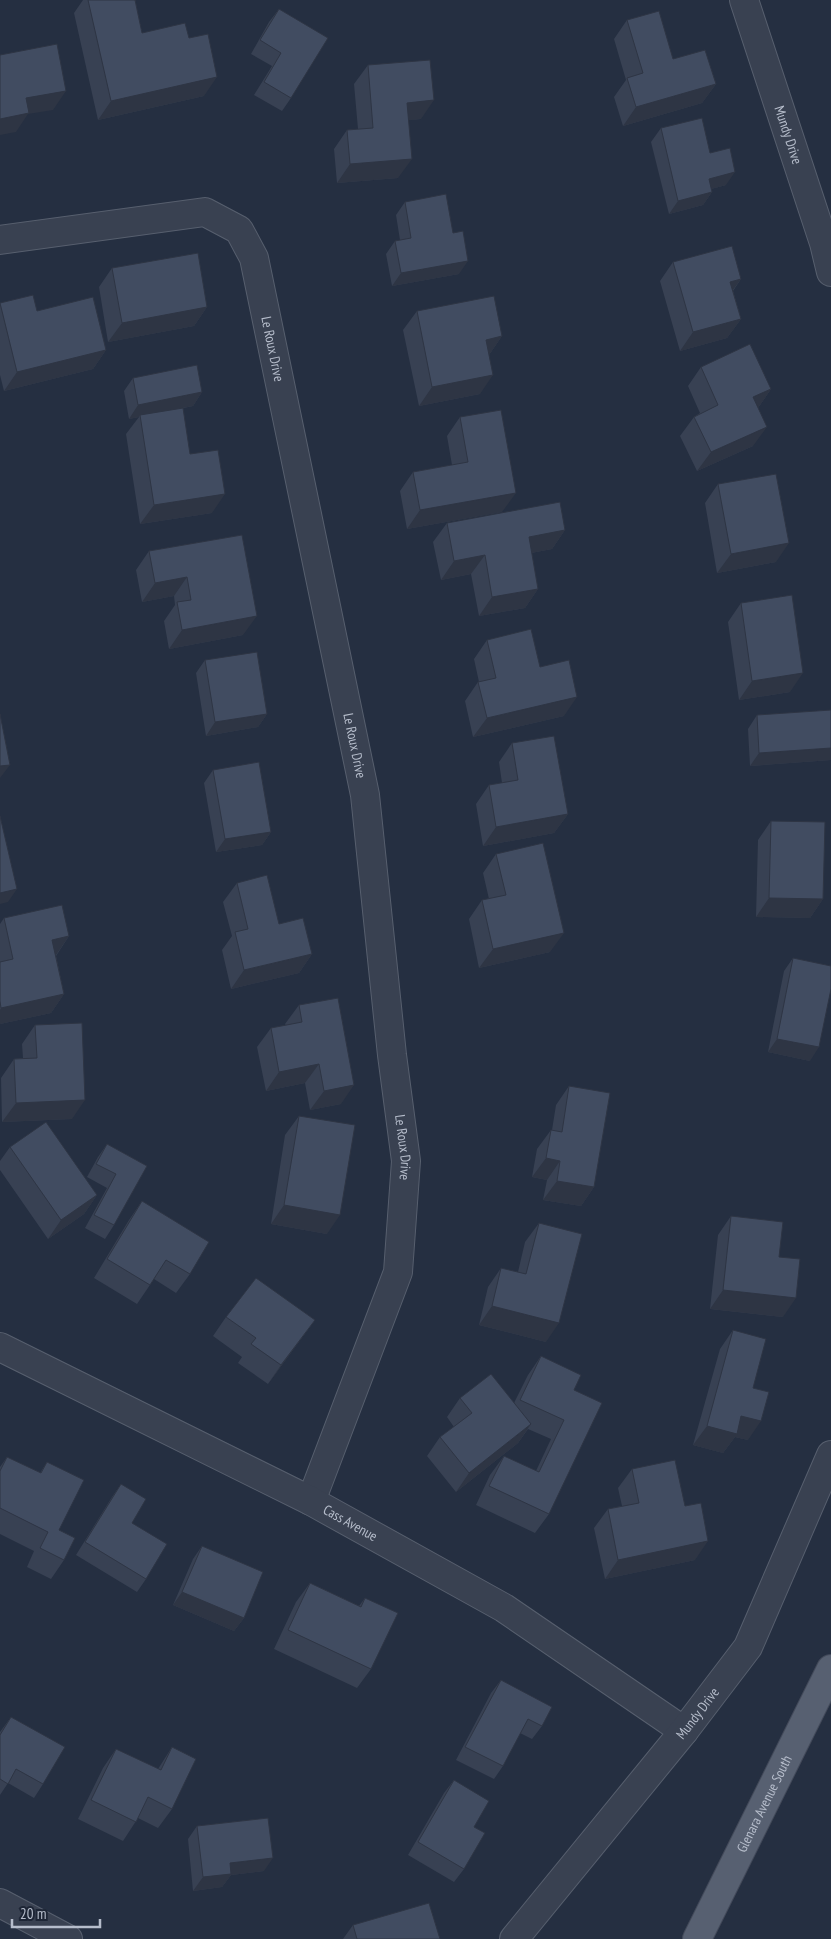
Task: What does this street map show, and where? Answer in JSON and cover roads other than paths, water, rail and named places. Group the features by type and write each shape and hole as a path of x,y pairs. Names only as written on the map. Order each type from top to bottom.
{"main road":[{"name":"Glenara Avenue South","path":"697,1939 831,1669"}],"street":[{"name":"Mundy Drive","path":"744,0 824,243 831,272"},
{"name":"Le Roux Drive","path":"0,240 205,212 239,230 254,258 366,795 392,1056 406,1161 398,1272 311,1501"},
{"name":"Cass Avenue","path":"0,1347 311,1501 504,1608 684,1731"},
{"name":"Mundy Drive","path":"514,1939 684,1731 748,1646 831,1455"},
{"path":"0,1903 68,1939"}]}
